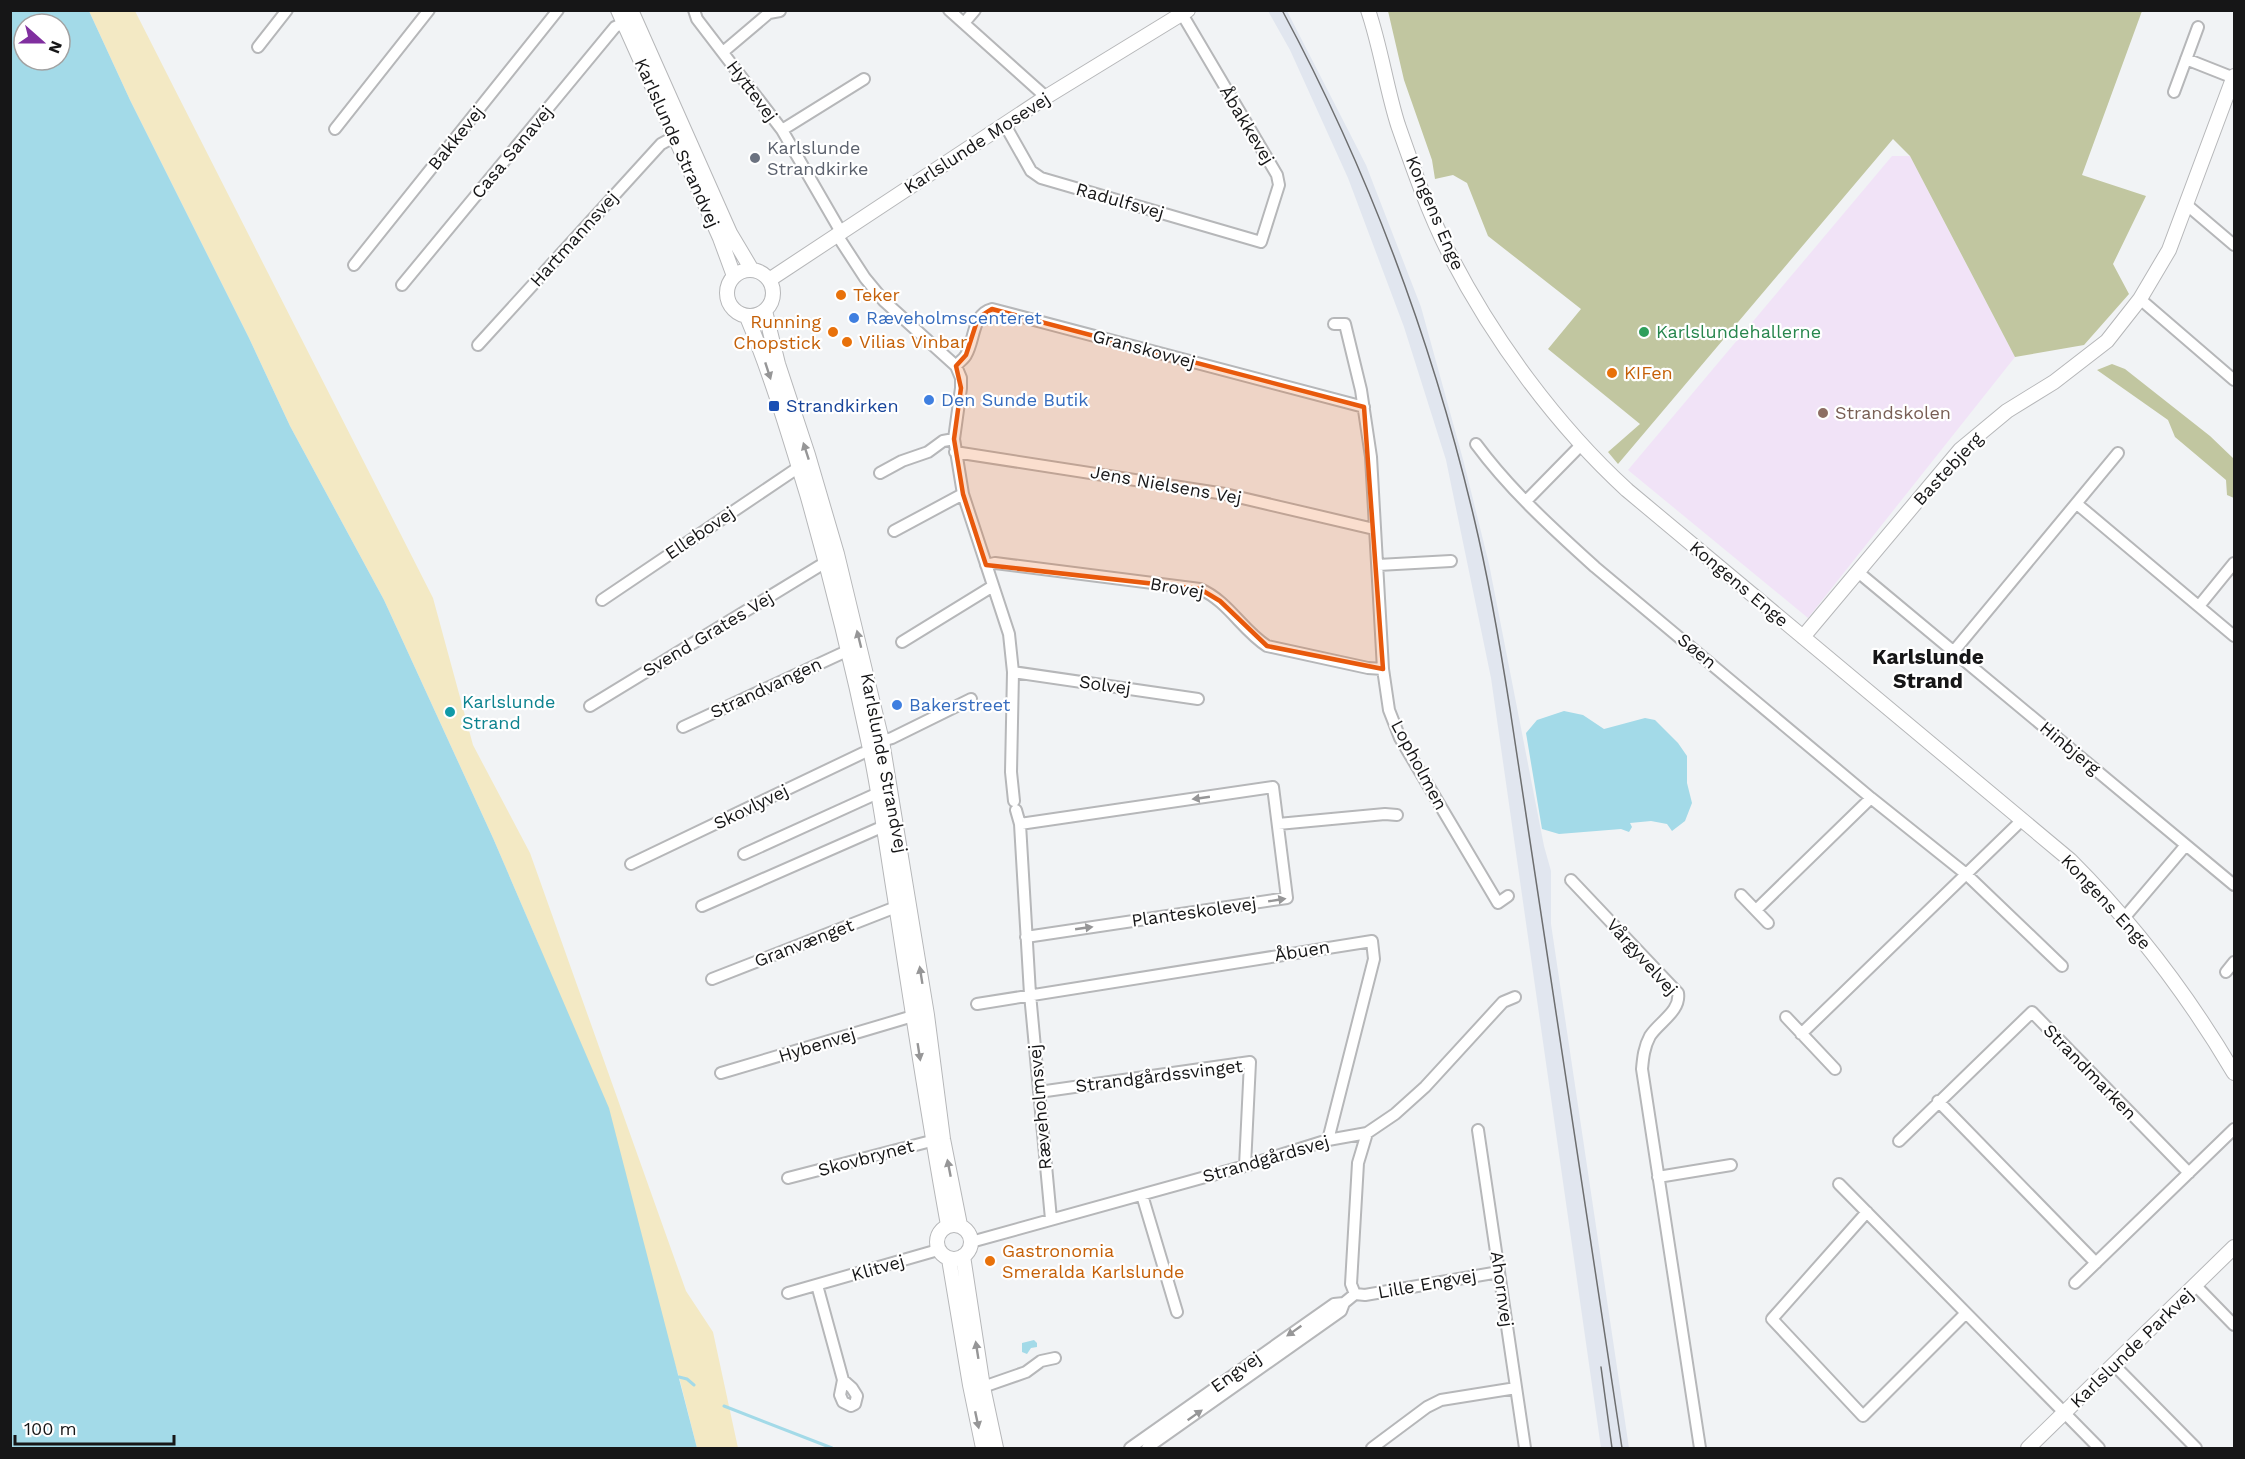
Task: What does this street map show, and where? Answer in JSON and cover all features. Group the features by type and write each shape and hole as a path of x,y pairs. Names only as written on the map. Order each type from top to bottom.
{"main road":[{"name":"Karlslunde Strandvej","path":"631,10 730,233 752,270"},
{"name":"Kongens Enge","path":"1368,10 1398,122 1449,254 1477,304 1522,370 1581,445 1627,490 2070,860 2100,889 2159,959 2205,1023 2235,1072"},
{"name":"Karlslunde Mosevej","path":"769,280 1046,98 1185,12"},
{"name":"Karlslunde Strandvej","path":"621,17 720,238 734,276"},
{"name":"Bastebjerg","path":"1803,637 1960,450 2007,411 2054,382 2107,341 2140,299 2169,250 2234,78"},
{"path":"745,270 752,270 769,280 773,293 772,300 765,311 747,317 733,310 726,290 734,276 745,270"},
{"name":"Karlslunde Strandvej","path":"765,311 778,364 837,554 861,644 882,741 927,1015 938,1139"},
{"name":"Karlslunde Strandvej","path":"747,317 760,349 799,467 849,650 871,751 914,1016 954,1225"},
{"path":"954,1225 968,1232 970,1247 956,1258 938,1250 937,1238 942,1228 954,1225"},
{"name":"Karlslunde Parkvej","path":"2028,1449 2235,1247"},
{"path":"956,1258 996,1449"},
{"path":"956,1258 970,1385 983,1449"}],"street":[{"path":"258,47 287,10"},
{"path":"335,129 429,10"},
{"name":"Bakkevej","path":"354,265 558,10"},
{"name":"Hyttevej","path":"694,10 697,20 782,130 839,233"},
{"path":"949,10 1046,98"},
{"path":"964,23 975,10"},
{"name":"Hyttevej","path":"723,52 770,12 780,11"},
{"name":"Åbakkevej","path":"1185,12 1277,175 1279,185 1261,242"},
{"name":"Casa Sanavej","path":"402,285 621,17"},
{"path":"2174,92 2198,27"},
{"name":"Bastebjerg","path":"2186,59 2234,78"},
{"name":"Hyttevej","path":"782,130 864,79"},
{"name":"Radulfsvej","path":"1005,125 1031,171 1041,178 1261,242"},
{"name":"Hartmannsvej","path":"478,345 661,144 674,136"},
{"path":"2187,205 2235,244"},
{"path":"839,233 865,278 884,301 956,366"},
{"path":"2140,299 2235,380"},
{"name":"Granskovvej","path":"956,366 966,355 978,318 982,313 992,309 1364,407"},
{"name":"Lopholmen","path":"1334,324 1345,324 1364,407 1371,457 1383,669 1389,710 1400,738 1498,903 1508,896"},
{"name":"Ræveholmsvej","path":"956,366 961,378 961,388 954,439 963,494 1009,634 1013,672 1011,772 1015,806 1020,824 1029,994 1051,1220"},
{"path":"880,473 902,461 928,452 944,441 954,439"},
{"name":"Søen","path":"1476,444 1489,462 1557,533 1871,798 1966,874 2062,966"},
{"path":"1526,501 1581,445"},
{"name":"Jens Nielsens Vej","path":"956,452 1225,494 1374,529"},
{"path":"1954,651 2118,453"},
{"name":"Ellebovej","path":"602,600 799,467"},
{"path":"894,531 963,494"},
{"path":"2077,504 2235,636"},
{"path":"1378,565 1451,561"},
{"name":"Svend Grates Vej","path":"590,706 826,562"},
{"name":"Brovej","path":"986,566 995,563 1200,589 1220,601 1256,638 1267,645 1368,668 1383,669"},
{"path":"2199,606 2235,563"},
{"name":"Hinbjerg","path":"1858,572 2235,885"},
{"path":"902,642 993,586"},
{"name":"Strandvangen","path":"683,727 849,650"},
{"name":"Solvej","path":"1013,672 1198,699"},
{"path":"882,741 971,699"},
{"name":"Skovlyvej","path":"631,864 871,751"},
{"name":"Planteskolevej","path":"1020,824 1273,787 1287,898 1026,937"},
{"path":"744,854 878,793"},
{"path":"1756,910 1871,798"},
{"path":"1278,824 1385,814 1397,815"},
{"path":"1801,1034 2022,820"},
{"name":"Karlslunde Strandvej","path":"702,906 884,826"},
{"path":"2124,918 2186,845"},
{"name":"Vårgyvelvej","path":"1571,880 1678,993 1678,1005 1651,1035 1644,1051 1642,1069 1700,1449"},
{"path":"1741,895 1768,923"},
{"name":"Granvænget","path":"712,979 896,907"},
{"name":"Åbuen","path":"1029,994 1372,941 1374,958 1328,1140"},
{"path":"2226,972 2235,962"},
{"path":"977,1004 1029,994"},
{"name":"Strandgårdsvej","path":"971,1242 1245,1166 1328,1140 1367,1133 1395,1114 1425,1087 1503,1002 1515,997"},
{"name":"Strandmarken","path":"1899,1141 2032,1012 2189,1173"},
{"name":"Hybenvej","path":"721,1073 914,1016"},
{"path":"1786,1017 1835,1069"},
{"name":"Strandgårdssvinget","path":"1039,1092 1250,1062 1245,1166"},
{"path":"1938,1101 2096,1263"},
{"path":"2075,1283 2235,1129"},
{"name":"Ahornvej","path":"1479,1130 1525,1449"},
{"path":"1355,1294 1351,1284 1358,1163 1367,1133"},
{"name":"Skovbrynet","path":"788,1178 938,1139"},
{"path":"1658,1177 1731,1165"},
{"path":"1839,1184 2099,1449"},
{"path":"1142,1195 1177,1312"},
{"path":"1867,1212 1772,1320 1863,1416 1966,1313"},
{"name":"Klitvej","path":"788,1293 938,1250"},
{"name":"Lille Engvej","path":"1355,1294 1365,1295 1499,1272"},
{"path":"818,1286 843,1380"},
{"path":"2196,1286 2235,1324"},
{"name":"Engvej","path":"1147,1449 1341,1311 1344,1303 1355,1294"},
{"name":"Engvej","path":"1130,1449 1201,1396 1334,1304 1344,1303"},
{"path":"983,1387 1026,1372 1041,1361 1055,1358"},
{"path":"2114,1365 2196,1449"},
{"path":"1372,1449 1427,1407 1441,1400 1516,1388"}],"highlighted area":[{"path":"992,309 1364,407 1383,669 1267,646 1220,601 1200,589 986,565 963,494 954,439 961,388 956,366 966,355 978,318"}],"shaded area":[{"path":"1268,11 1287,11 1366,165 1421,307 1464,463 1489,564 1544,846 1551,871 1551,924 1629,1448 1601,1448 1491,678 1446,460 1404,327 1348,178 1290,50"},
{"name":"Strandskolen","path":"1892,156 1910,156 2015,357 1808,618 1628,470"}],"green space":[{"path":"1388,11 2142,11 2082,175 2146,196 2113,264 2129,294 2084,345 2015,357 1910,156 1893,139 1618,464 1608,452 1640,424 1548,349 1581,309 1488,236 1467,183 1453,175 1435,179 1432,160 1404,80"},
{"path":"2112,364 2125,369 2210,436 2234,459 2234,498 2227,495 2226,480 2175,437 2168,420 2097,370"}],"sand":[{"name":"Karlslunde Strand","path":"89,11 135,11 433,598 473,745 530,853 686,1291 713,1332 738,1448 697,1448 679,1377 538,943 493,838 384,600 290,426 249,338 130,100"}],"water":[{"path":"10,11 89,11 130,100 249,338 290,426 384,600 493,838 609,1108 697,1448 11,1448"},
{"path":"1564,711 1583,715 1604,729 1645,718 1655,720 1678,743 1687,756 1687,783 1692,803 1685,821 1672,831 1667,824 1651,821 1630,823 1632,827 1629,832 1621,829 1559,834 1542,829 1526,733 1537,720"},
{"path":"1034,1340 1037,1347 1031,1348 1027,1354 1022,1352 1022,1343"}],"waterway":[{"path":"679,1377 687,1379 694,1385"},
{"path":"724,1406 832,1448"}],"tram line":[{"path":"1282,10 1342,132 1394,258 1438,386 1474,518 1506,685 1622,1448"},
{"path":"1601,1367 1612,1448"}],"place":[{"name":"Karlslunde Strandkirke","path":"755,158"},
{"name":"Teker","path":"841,295"},
{"name":"Ræveholmscenteret","path":"854,318"},
{"name":"Running Chopstick","path":"833,332"},
{"name":"Karlslundehallerne","path":"1644,332"},
{"name":"Vilias Vinbar","path":"847,342"},
{"name":"KIFen","path":"1612,373"},
{"name":"Den Sunde Butik","path":"929,400"},
{"name":"Strandkirken","path":"774,406"},
{"name":"Strandskolen","path":"1823,413"},
{"name":"Bakerstreet","path":"897,705"},
{"name":"Karlslunde Strand","path":"450,712"},
{"name":"Gastronomia Smeralda Karlslunde","path":"990,1261"}],"district":[{"name":"Karlslunde Strand","path":"1928,669"}]}
